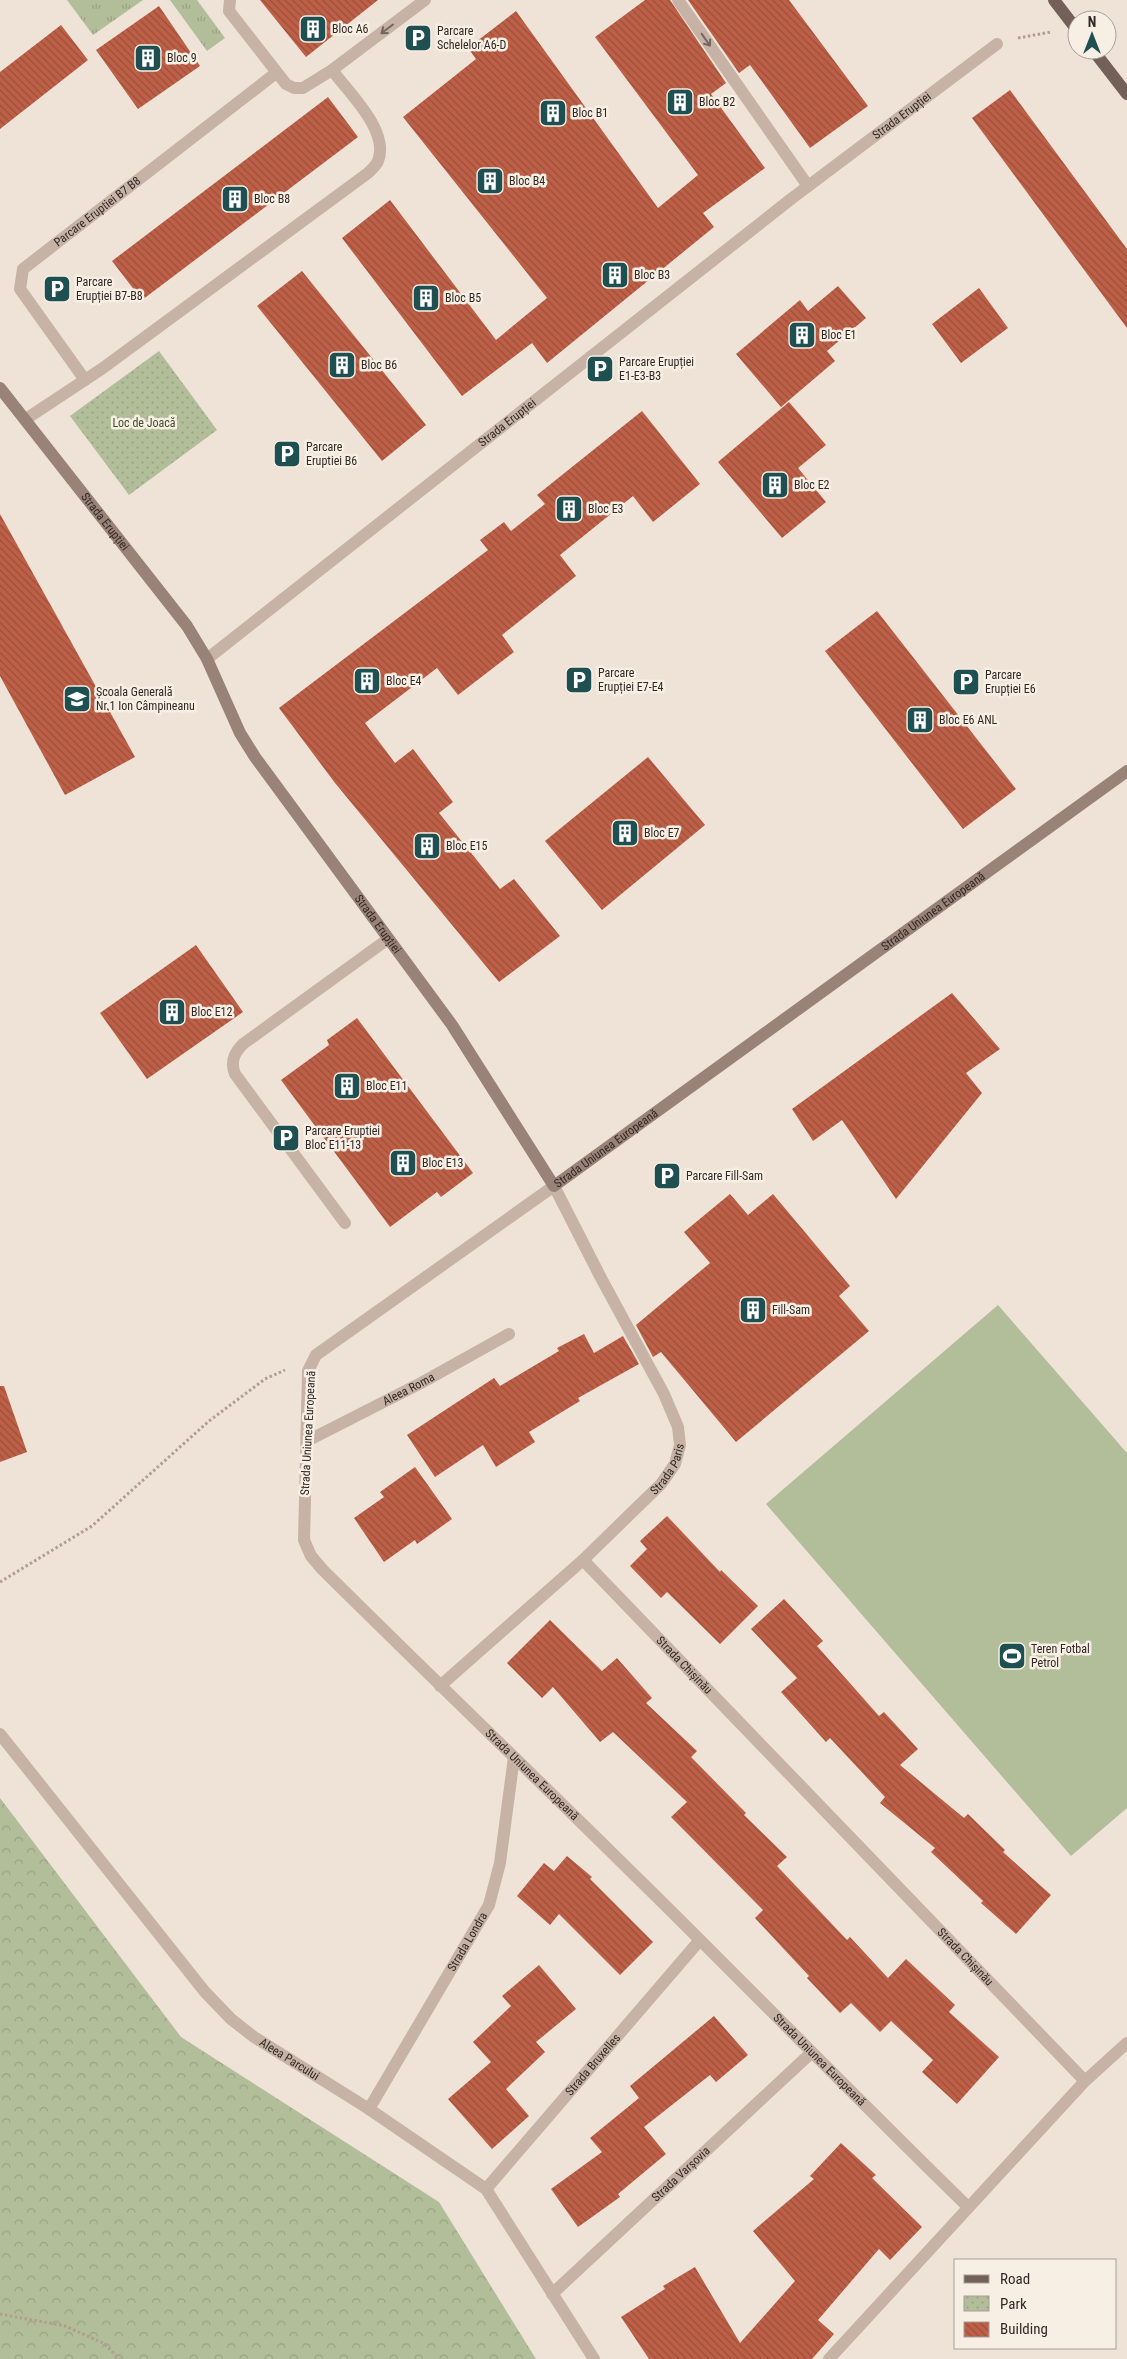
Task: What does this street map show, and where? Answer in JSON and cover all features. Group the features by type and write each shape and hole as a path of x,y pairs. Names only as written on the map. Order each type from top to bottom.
{"main road":[{"path":"1054,0 1067,16"},
{"path":"1101,60 1127,94"}],"street":[{"path":"230,0 229,11 276,73 286,84 294,88 303,88 332,70 426,0"},
{"path":"678,0 808,186"},
{"name":"Strada Erupției","path":"208,659 808,186 997,44"},
{"path":"26,419 84,380 368,173 378,163 381,148 379,137 373,125 332,70"},
{"name":"Parcare Eruptiei B7 B8","path":"84,380 20,289 23,269 276,73"},
{"name":"Strada Erupției","path":"0,388 170,603 208,659 240,733 255,758 452,1025 554,1186"},
{"name":"Strada Uniunea Europeană","path":"968,2207 811,2054 700,1940 440,1686 311,1556 304,1540 308,1371 316,1355 554,1186 1127,771"},
{"path":"345,1224 235,1074 234,1054 243,1044 388,940"},
{"name":"Strada Paris","path":"440,1686 583,1560 662,1484 675,1464 680,1445 678,1428 664,1394 596,1270 554,1186"},
{"name":"Aleea Roma","path":"307,1441 421,1383 509,1334"},
{"name":"Strada Chișinău","path":"583,1560 1085,2081"},
{"name":"Aleea Parcului","path":"0,1734 204,1992 231,2020 254,2037 369,2110 486,2190 594,2359"},
{"name":"Strada Londra","path":"369,2110 489,1905 500,1863 514,1758"},
{"name":"Strada Bruxelles","path":"486,2190 700,1940"},
{"path":"828,2359 1085,2081 1127,2043"},
{"name":"Strada Varșovia","path":"552,2294 811,2054"}],"path":[{"path":"997,44 1030,35 1067,30"},
{"path":"0,1582 92,1526 209,1421 265,1379 316,1355"},
{"path":"0,2314 65,2326 103,2343 120,2359"}],"green space":[{"path":"67,0 143,0 93,35"},
{"path":"170,0 197,0 225,38 207,51"},
{"name":"Loc de Joacă","path":"159,351 217,430 129,495 70,416"},
{"name":"Teren Fotbal Petrol","path":"998,1305 1127,1453 1127,1808 1071,1856 766,1504"},
{"path":"0,1798 181,2037 439,2202 536,2359 0,2359"}],"building":[{"name":"Bloc A6","path":"260,0 378,0 306,57"},
{"path":"645,0 670,0 726,83 711,94 765,168 703,213 714,227 547,363 532,343 462,396 342,238 390,200 496,340 547,298 403,117 476,59 468,48 516,11 658,208 698,175 595,37"},
{"path":"688,0 789,0 868,106 810,148 750,65 739,73"},
{"name":"Bloc 9","path":"159,6 200,66 138,109 96,50"},
{"path":"61,25 88,60 0,129 0,72"},
{"path":"1010,90 1127,249 1127,328 972,118"},
{"name":"Bloc B8","path":"328,97 358,137 142,300 112,261"},
{"name":"Bloc B6","path":"302,271 426,425 382,461 257,306"},
{"name":"Bloc E1","path":"838,286 866,318 827,351 835,361 781,407 736,354 800,300 808,311"},
{"path":"979,288 1008,328 961,363 932,324"},
{"name":"Bloc E2","path":"789,402 826,445 798,468 826,502 782,538 718,462"},
{"path":"642,411 700,484 653,522 633,496 560,555 576,576 502,635 514,652 458,695 437,668 365,723 395,763 413,749 453,802 439,813 500,889 514,879 560,936 499,982 335,783 279,708 488,550 480,540 504,522 511,531 545,504 537,495"},
{"path":"0,514 135,757 65,795 0,676"},
{"name":"Bloc E6 ANL","path":"877,611 1016,789 963,829 825,651"},
{"name":"Bloc E7","path":"648,757 705,825 602,910 545,841"},
{"name":"Bloc E12","path":"196,945 243,1012 147,1079 100,1013"},
{"path":"952,993 1000,1049 966,1073 982,1093 896,1199 842,1120 813,1141 792,1109"},
{"path":"357,1018 473,1173 441,1197 437,1192 390,1227 281,1080 329,1045 327,1040"},
{"name":"Fill-Sam","path":"730,1194 748,1215 773,1194 850,1286 839,1296 869,1331 736,1442 661,1352 653,1357 636,1325 710,1263 684,1232"},
{"path":"584,1334 594,1353 623,1336 639,1364 578,1398 580,1401 529,1432 535,1442 496,1467 483,1445 435,1477 407,1435 494,1378 500,1386 559,1351 557,1348"},
{"path":"0,1386 4,1386 27,1452 0,1462"},
{"path":"415,1467 452,1519 417,1544 415,1540 384,1562 354,1518 384,1497 380,1492"},
{"path":"667,1516 720,1572 721,1570 758,1606 720,1644 667,1592 661,1598 630,1566 647,1549 640,1541"},
{"path":"784,1599 823,1641 817,1646 879,1716 884,1712 918,1749 900,1765 964,1818 968,1814 1005,1850 1003,1852 1051,1895 1016,1934 981,1903 983,1901 931,1852 935,1848 880,1803 885,1797 830,1738 826,1742 781,1692 797,1678 751,1629"},
{"path":"550,1620 602,1671 617,1658 652,1698 646,1703 697,1751 691,1757 746,1813 744,1815 787,1857 777,1866 847,1940 850,1937 888,1978 906,1959 955,2005 949,2012 999,2057 957,2104 922,2072 933,2060 891,2021 880,2032 851,2003 840,2013 807,1978 809,1976 755,1918 763,1910 671,1817 687,1802 613,1732 600,1742 553,1687 542,1698 507,1663"},
{"path":"567,1856 592,1877 590,1879 653,1942 620,1975 559,1914 550,1925 517,1896 544,1863 554,1871"},
{"path":"539,1965 576,2009 536,2042 545,2052 506,2089 529,2116 492,2149 448,2099 491,2062 473,2042 511,2006 502,1996"},
{"path":"714,2016 748,2055 716,2082 710,2075 644,2127 666,2154 618,2194 620,2197 578,2227 551,2189 602,2152 590,2138 639,2098 630,2086"},
{"path":"841,2143 876,2175 872,2178 922,2227 890,2260 879,2249 818,2320 834,2334 812,2359 649,2359 621,2317 665,2289 663,2286 695,2267 740,2343 795,2281 753,2231 814,2179 810,2176"}],"place":[{"name":"Bloc A6","path":"313,29"},
{"name":"Parcare Schelelor A6-D","path":"418,38"},
{"name":"Bloc 9","path":"148,58"},
{"name":"Bloc B2","path":"680,102"},
{"name":"Bloc B1","path":"553,113"},
{"name":"Bloc B4","path":"490,181"},
{"name":"Bloc B8","path":"235,199"},
{"name":"Bloc B3","path":"615,275"},
{"name":"Parcare Erupției B7-B8","path":"57,289"},
{"name":"Bloc B5","path":"426,298"},
{"name":"Bloc E1","path":"802,335"},
{"name":"Bloc B6","path":"342,365"},
{"name":"Parcare Erupției E1-E3-B3","path":"600,369"},
{"name":"Parcare Eruptiei B6","path":"287,454"},
{"name":"Bloc E2","path":"775,485"},
{"name":"Bloc E3","path":"569,509"},
{"name":"Parcare Erupției E7-E4","path":"579,680"},
{"name":"Bloc E4","path":"367,681"},
{"name":"Parcare Erupției E6","path":"966,682"},
{"name":"Școala Generală Nr.1 Ion Câmpineanu","path":"77,699"},
{"name":"Bloc E6 ANL","path":"920,720"},
{"name":"Bloc E7","path":"625,833"},
{"name":"Bloc E15","path":"427,846"},
{"name":"Bloc E12","path":"172,1012"},
{"name":"Bloc E11","path":"347,1086"},
{"name":"Parcare Eruptiei Bloc E11-13","path":"286,1138"},
{"name":"Bloc E13","path":"403,1163"},
{"name":"Parcare Fill-Sam","path":"667,1176"},
{"name":"Fill-Sam","path":"753,1310"},
{"name":"Teren Fotbal Petrol","path":"1012,1656"}]}
